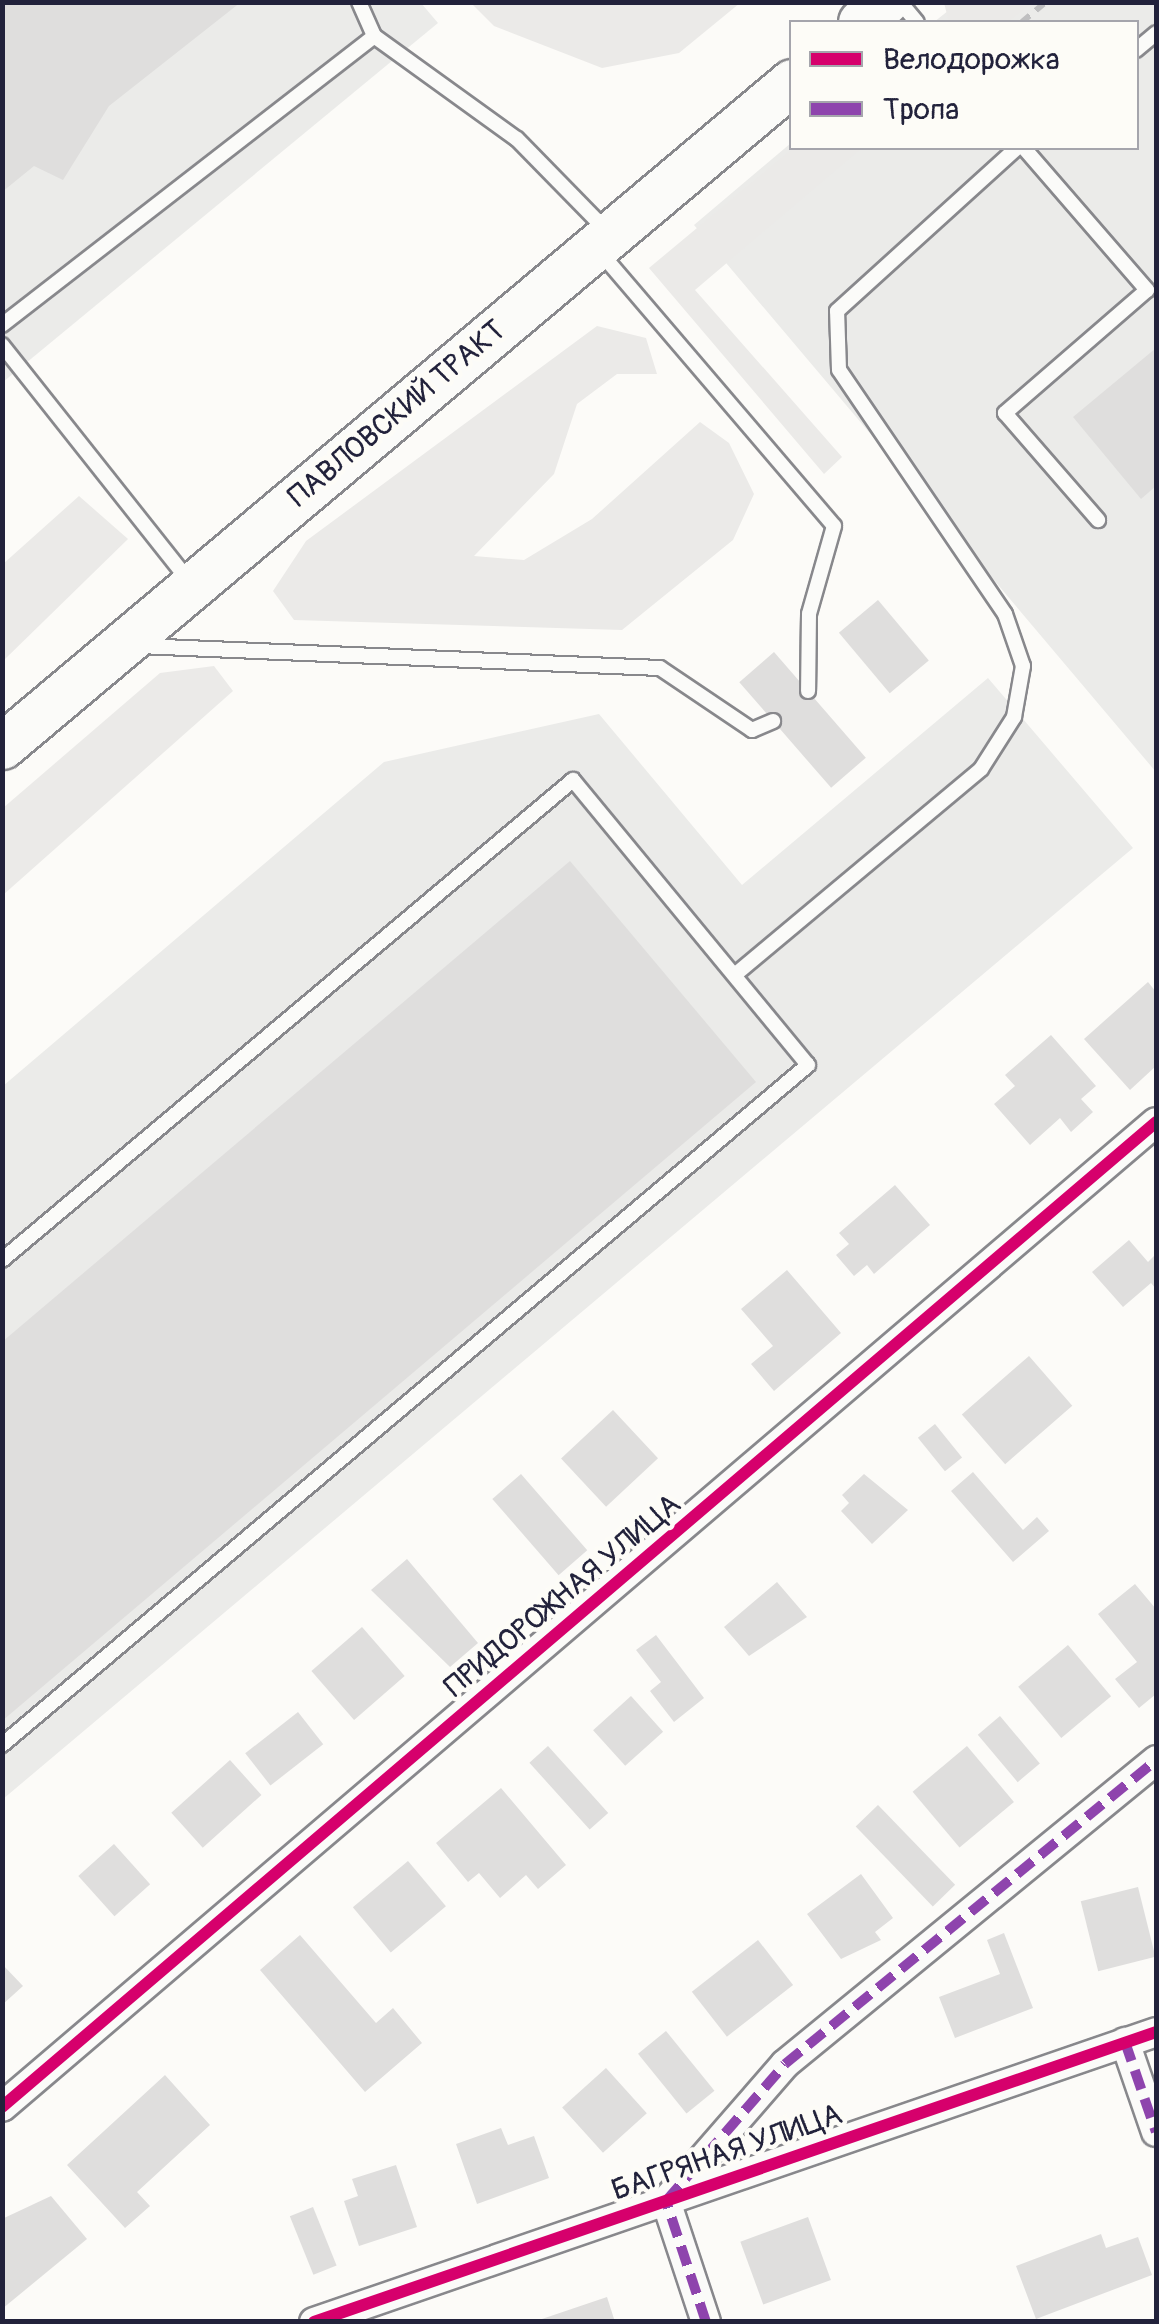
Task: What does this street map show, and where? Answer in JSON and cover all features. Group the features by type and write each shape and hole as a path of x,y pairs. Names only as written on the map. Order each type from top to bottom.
{"main road":[{"path":"863,20 885,2"},
{"name":"ПАВЛОВСКИЙ ТРАКТ","path":"2,746 789,85"}],"street":[{"name":"ПРИДОРОЖНАЯ УЛИЦА","path":"2,2107 1156,1122"},
{"path":"706,2322 666,2201 785,2064 1156,1760"},
{"name":"БАГРЯНАЯ УЛИЦА","path":"314,2322 1156,2032"},
{"path":"1125,2042 1156,2132"}],"lane":[{"path":"359,2 374,36 517,140 834,526 809,614 808,691"},
{"path":"2,325 374,36"},
{"path":"736,974 981,769 1014,716 1023,666 1005,614 838,370 837,312 1019,150"},
{"path":"1023,150 1147,290 1006,413 1098,520"},
{"path":"2,346 192,587"},
{"path":"123,645 660,668 752,730 773,721"},
{"path":"2,1260 573,780 808,1065 2,1744"}],"path":[{"path":"1024,20 1046,2"}],"shaded area":[{"path":"944,2 1032,3 1011,20 948,20"},
{"path":"3,3 421,3 438,23 3,382"},
{"path":"471,3 740,3 679,53 602,68 494,26"},
{"path":"958,3 1156,3 1156,772 694,225 789,145 789,150 1139,150 1139,20 937,20"},
{"path":"791,150 860,150 695,290 842,457 824,474 649,268"},
{"path":"597,326 646,338 657,374 617,374 577,404 554,474 474,556 524,560 592,519 700,422 729,443 754,494 733,540 622,630 294,620 273,591 306,541"},
{"path":"79,496 128,539 3,661 3,564"},
{"path":"214,666 233,691 3,895 3,808 160,673"},
{"path":"988,678 1133,848 3,1799 3,1086 384,762 599,714 742,885"}],"building":[{"path":"2,2 241,2 109,106 63,180 34,166 2,192"},
{"path":"1156,348 1156,486 1141,499 1073,417"},
{"path":"878,600 929,661 890,693 839,633"},
{"path":"774,652 866,758 831,788 739,682"},
{"path":"570,861 756,1082 2,1721 2,1342"},
{"path":"1148,982 1156,992 1156,1066 1130,1090 1084,1039"},
{"path":"1051,1035 1096,1086 1081,1099 1093,1112 1071,1132 1060,1118 1030,1145 994,1104 1015,1086 1005,1075"},
{"path":"895,1185 930,1225 874,1274 867,1265 854,1276 836,1255 849,1244 839,1233"},
{"path":"1129,1240 1148,1262 1156,1254 1156,1289 1151,1283 1123,1307 1092,1272"},
{"path":"787,1270 841,1333 774,1391 751,1364 773,1346 741,1309"},
{"path":"1029,1356 1072,1406 1005,1464 962,1414"},
{"path":"613,1410 658,1458 606,1507 561,1458"},
{"path":"935,1424 962,1457 945,1471 918,1438"},
{"path":"973,1472 1023,1530 1037,1517 1049,1531 1013,1562 951,1491"},
{"path":"521,1474 587,1550 559,1575 492,1499"},
{"path":"864,1474 908,1510 872,1544 841,1511 849,1503 842,1495"},
{"path":"407,1559 478,1643 450,1667 371,1590"},
{"path":"777,1582 807,1617 749,1656 724,1627"},
{"path":"1135,1584 1156,1609 1156,1694 1139,1708 1115,1679 1137,1662 1098,1614"},
{"path":"362,1627 405,1676 354,1720 311,1671"},
{"path":"656,1635 704,1698 674,1722 650,1691 661,1682 636,1650"},
{"path":"1068,1645 1111,1696 1061,1738 1018,1687"},
{"path":"631,1696 663,1732 625,1766 593,1730"},
{"path":"298,1712 323,1744 270,1786 245,1753"},
{"path":"1000,1716 1040,1763 1018,1782 978,1735"},
{"path":"548,1746 608,1813 590,1830 529,1763"},
{"path":"967,1746 1014,1802 960,1848 913,1792"},
{"path":"230,1760 261,1795 203,1848 171,1813"},
{"path":"501,1788 566,1865 538,1889 526,1875 500,1898 479,1873 468,1882 436,1843"},
{"path":"878,1805 955,1885 933,1906 856,1827"},
{"path":"114,1844 150,1884 114,1916 78,1876"},
{"path":"408,1861 446,1906 391,1952 353,1907"},
{"path":"861,1874 893,1918 875,1932 881,1940 841,1959 807,1914"},
{"path":"1138,1887 1155,1957 1098,1971 1081,1901"},
{"path":"1004,1933 1033,2008 955,2038 939,1997 1000,1974 987,1940"},
{"path":"300,1935 376,2023 393,2008 422,2043 365,2092 260,1970"},
{"path":"758,1940 793,1985 727,2037 692,1992"},
{"path":"2,1964 23,1986 2,2005"},
{"path":"666,2031 714,2091 686,2113 638,2054"},
{"path":"606,2068 647,2113 603,2153 562,2107"},
{"path":"165,2075 210,2125 137,2192 150,2206 125,2228 67,2165"},
{"path":"501,2128 508,2145 534,2136 549,2178 477,2204 456,2144"},
{"path":"396,2165 417,2227 359,2246 344,2201 358,2196 352,2179"},
{"path":"51,2196 87,2239 2,2309 2,2219"},
{"path":"313,2207 337,2265 313,2275 290,2216"},
{"path":"808,2217 831,2280 763,2305 740,2242"},
{"path":"1101,2234 1106,2248 1138,2237 1152,2275 1036,2319 1016,2266"},
{"path":"607,2297 615,2322 536,2322 536,2321"}],"marked path":[{"path":"706,2322 666,2201 785,2064 1156,1760"},
{"path":"1125,2042 1156,2132"}],"cycle path":[{"path":"2,2107 1156,1122"},
{"path":"314,2322 1156,2032"}]}
